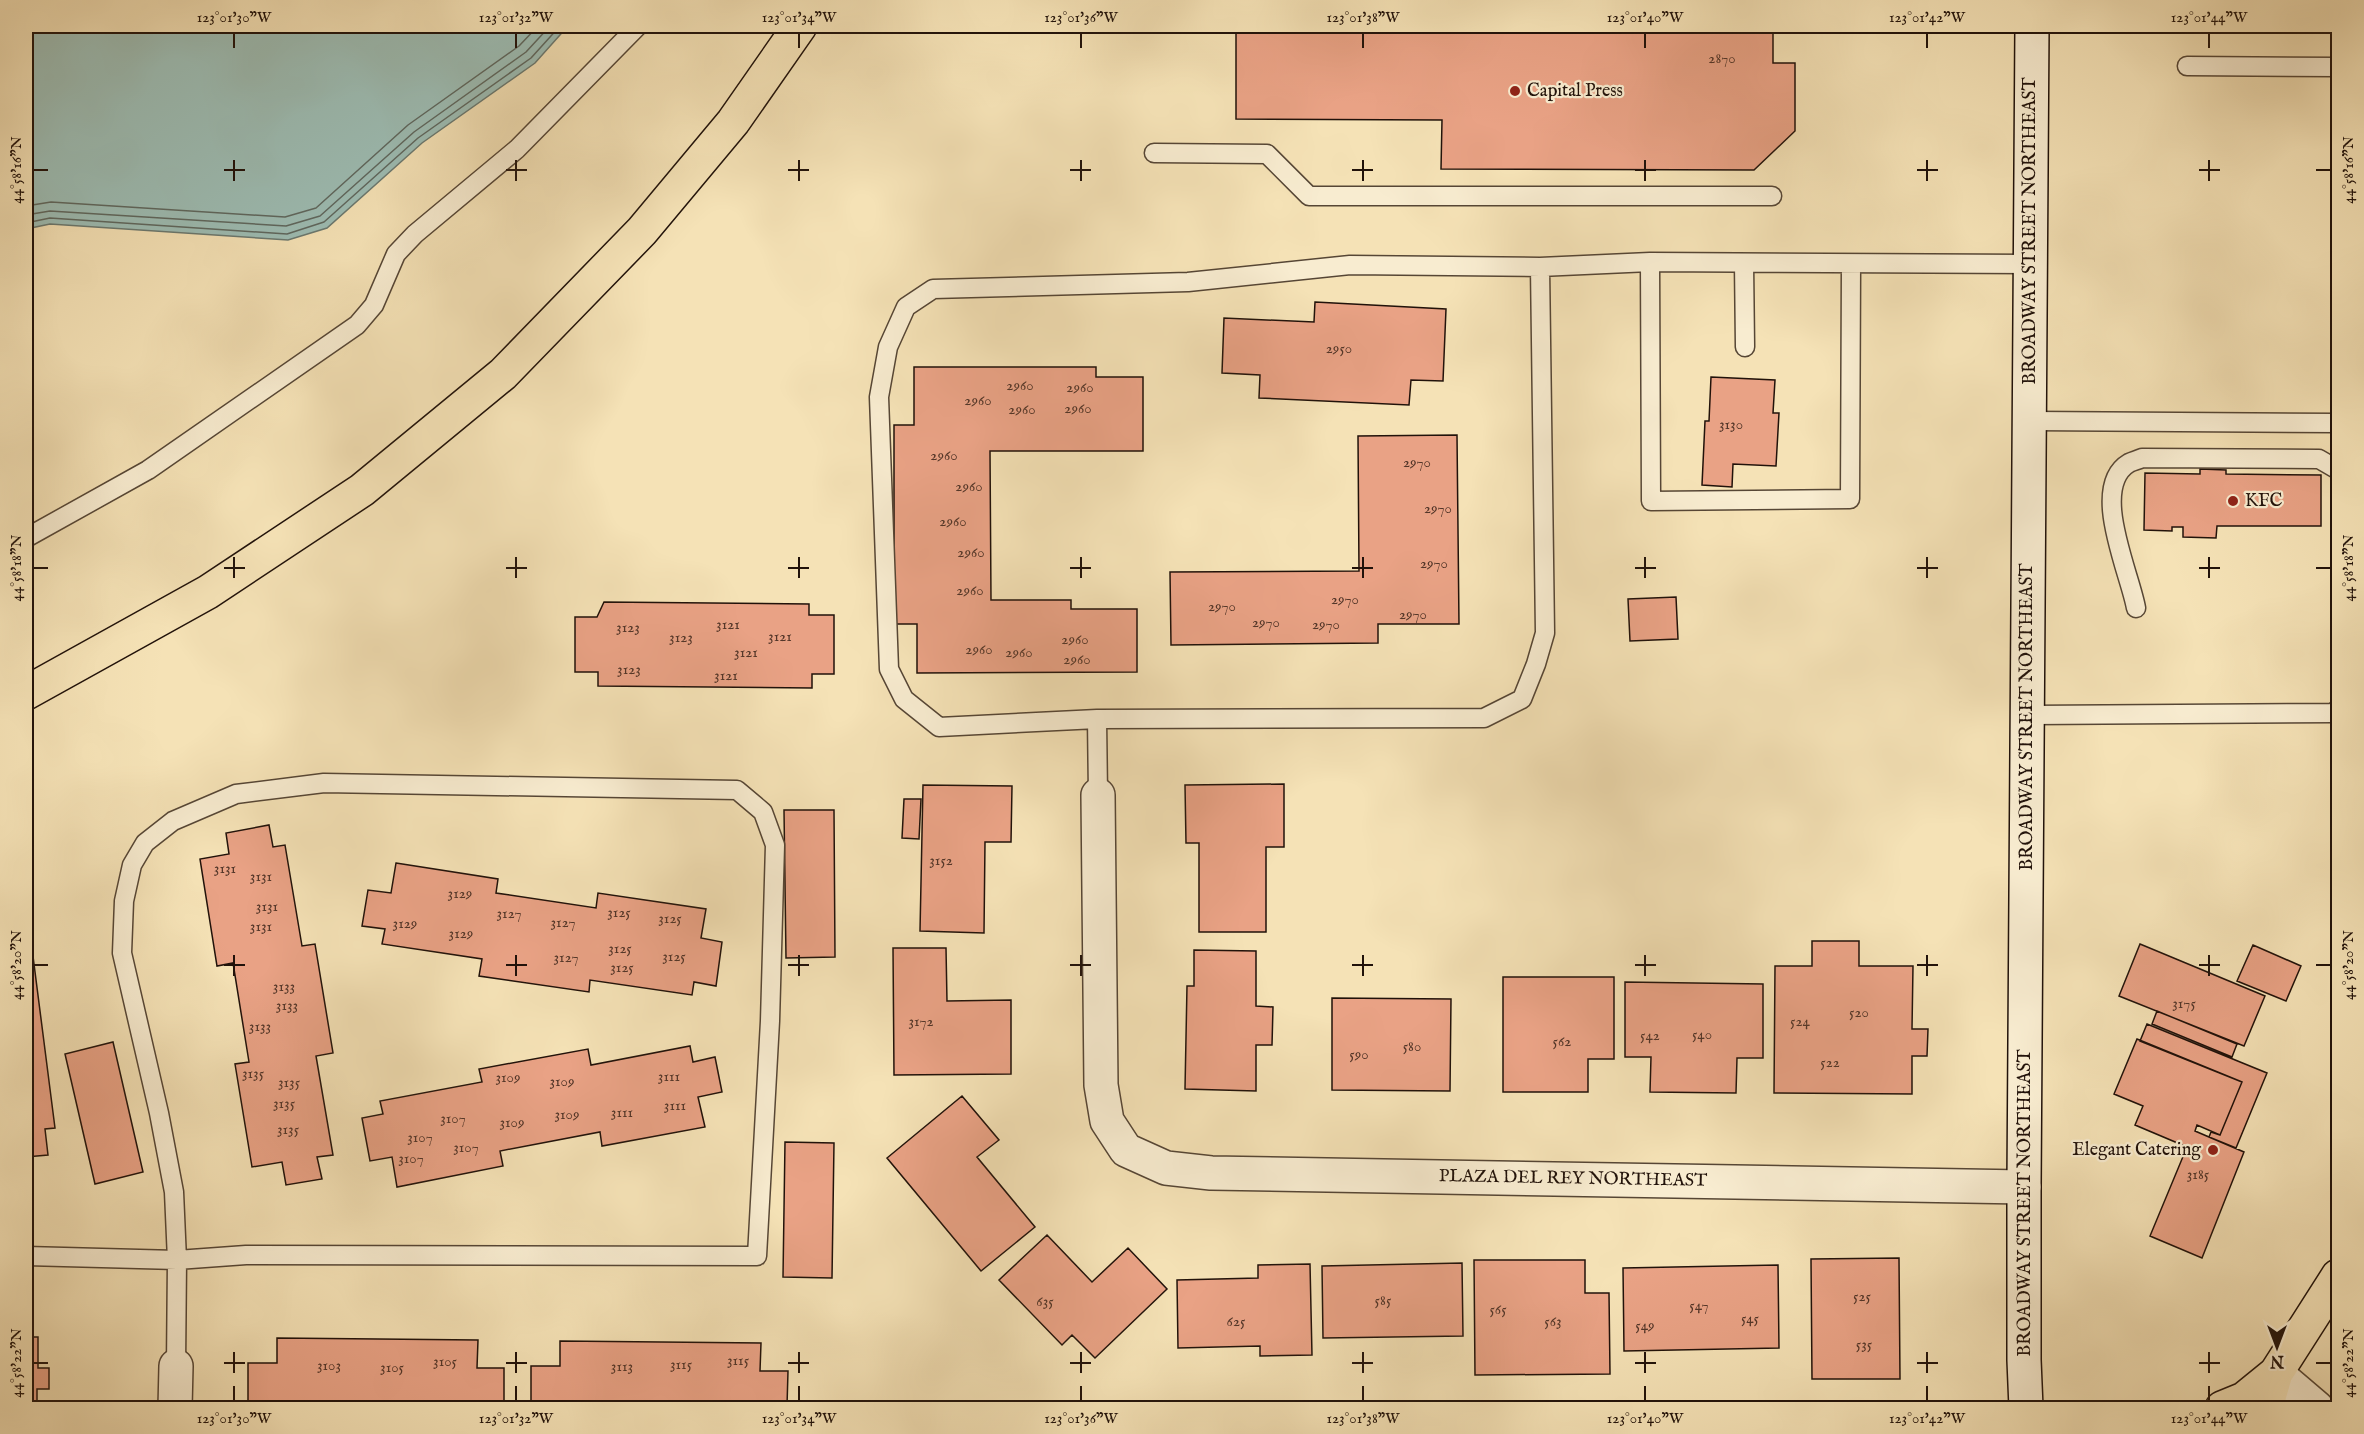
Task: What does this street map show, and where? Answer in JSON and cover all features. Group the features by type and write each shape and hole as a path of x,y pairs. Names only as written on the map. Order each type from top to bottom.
{"main road":[{"path":"26,693 208,592 343,503 362,490 503,374 642,231 734,122 800,26"},
{"name":"BROADWAY STREET NORTHEAST","path":"2026,1408 2024,1187 2032,26"},
{"name":"PLAZA DEL REY NORTHEAST","path":"1098,795 1101,1085 1107,1121 1126,1150 1166,1168 1211,1173 2024,1187"},
{"path":"2266,1408 2276,1373 2338,1276"},
{"path":"175,1408 176,1366"},
{"path":"2222,1408 2244,1399 2276,1373"},
{"path":"2276,1373 2317,1408"}],"lane":[{"path":"26,538 148,470 357,325 374,305 396,254 416,234 517,149 638,26"},
{"path":"2187,66 2338,67"},
{"path":"1154,153 1267,154 1309,196 1772,196"},
{"path":"1650,262 1651,501 1850,499 1851,264"},
{"path":"1540,267 1545,633 1522,699 1484,718 1097,720 939,727 904,699 889,669 879,398 888,347 906,307 933,290 1188,282 1350,265 1540,267 1650,262 2030,264"},
{"path":"1744,263 1745,347"},
{"path":"2029,421 2338,423"},
{"path":"2136,608 2112,517 2111,501 2114,484 2120,471 2129,463 2142,458 2319,459 2338,470"},
{"path":"2027,715 2333,713 2338,709"},
{"path":"1097,720 1098,795"},
{"path":"26,1256 177,1260 258,1255 757,1256 770,1022 775,845 764,812 737,790 324,783 236,794 173,821 145,843 132,865 124,900 122,953 159,1113 174,1192 177,1260 176,1366"}],"water":[{"path":"26,26 568,26 535,63 422,143 327,228 288,240 50,224 26,229"}],"building":[{"name":"Capital Press","path":"1236,26 1773,26 1773,63 1795,63 1795,131 1754,170 1441,169 1442,120 1236,119"},
{"path":"1315,302 1446,309 1443,381 1411,380 1409,405 1259,398 1260,375 1222,373 1224,318 1314,322"},
{"path":"914,367 1096,367 1096,377 1143,377 1143,451 990,451 991,600 1071,600 1071,609 1137,609 1137,672 917,673 917,624 894,624 894,425 914,425"},
{"path":"1711,377 1775,380 1773,413 1779,413 1776,466 1733,464 1732,487 1702,485 1705,421 1709,421"},
{"path":"1457,435 1459,624 1378,624 1378,643 1171,645 1170,572 1359,571 1358,436"},
{"name":"KFC","path":"2200,469 2226,470 2226,474 2321,475 2321,526 2217,526 2216,538 2183,537 2183,527 2172,527 2172,531 2144,530 2145,473 2200,474"},
{"path":"1676,597 1678,639 1630,641 1628,599"},
{"path":"604,602 809,604 809,615 834,615 834,674 812,674 812,688 598,686 598,672 575,672 575,617 597,617"},
{"path":"1284,784 1284,847 1266,847 1266,932 1199,932 1199,843 1186,843 1185,785"},
{"path":"923,785 1012,786 1011,842 985,842 984,933 920,931"},
{"path":"904,799 921,799 919,839 902,838"},
{"path":"784,810 834,810 835,957 786,958"},
{"path":"269,825 273,847 285,845 302,946 315,944 333,1053 316,1056 333,1155 317,1157 322,1179 286,1185 282,1162 252,1167 235,1064 249,1062 233,963 217,966 200,859 229,854 226,833"},
{"path":"396,863 498,879 496,893 596,908 598,893 706,909 701,938 722,942 716,986 694,982 692,995 590,980 589,992 479,976 482,959 382,944 385,929 362,926 368,890 391,893"},
{"path":"26,925 29,925 55,1128 45,1129 48,1155 26,1157"},
{"path":"1812,941 1859,941 1859,966 1913,966 1912,1029 1928,1029 1927,1056 1912,1056 1912,1094 1774,1093 1775,966 1812,966"},
{"path":"2140,944 2265,996 2244,1046 2119,996"},
{"path":"2253,945 2301,966 2286,1001 2237,981"},
{"path":"893,948 946,948 947,1001 1011,1000 1011,1074 894,1075"},
{"path":"1194,950 1256,951 1256,1006 1273,1007 1272,1045 1256,1045 1256,1091 1185,1089 1187,986 1194,986"},
{"path":"1503,977 1614,977 1614,1059 1588,1059 1588,1092 1503,1092"},
{"path":"1625,982 1763,984 1763,1058 1737,1058 1736,1093 1650,1092 1651,1057 1625,1057"},
{"path":"1332,998 1451,999 1450,1091 1332,1090"},
{"path":"2157,1011 2237,1044 2232,1057 2152,1024"},
{"path":"2147,1024 2267,1073 2236,1148 2209,1137 2211,1132 2220,1135 2242,1082 2140,1041"},
{"name":"Elegant Catering","path":"2137,1039 2242,1082 2220,1135 2197,1125 2195,1131 2244,1152 2202,1258 2150,1236 2187,1147 2135,1125 2143,1106 2114,1094"},
{"path":"113,1042 143,1172 95,1184 65,1054"},
{"path":"690,1046 693,1062 715,1057 722,1092 698,1097 705,1127 602,1146 600,1132 500,1151 503,1166 397,1187 392,1157 370,1161 362,1118 383,1114 380,1101 482,1082 479,1069 588,1049 591,1065"},
{"path":"962,1096 999,1140 977,1157 1035,1227 981,1271 887,1158"},
{"path":"785,1142 834,1143 832,1278 783,1277"},
{"path":"1047,1235 1092,1282 1128,1248 1167,1289 1095,1358 1072,1335 1062,1345 999,1280"},
{"path":"1899,1258 1900,1379 1812,1379 1811,1259"},
{"path":"1474,1260 1585,1260 1585,1293 1609,1293 1610,1374 1475,1375"},
{"path":"1462,1263 1463,1336 1323,1338 1322,1266"},
{"path":"1310,1264 1312,1355 1260,1356 1260,1346 1178,1348 1177,1280 1258,1278 1258,1265"},
{"path":"1778,1265 1779,1348 1624,1351 1623,1268"},
{"path":"26,1337 38,1337 38,1368 49,1368 49,1389 37,1389 37,1408 26,1408"},
{"path":"277,1338 478,1340 477,1368 504,1368 504,1404 486,1404 486,1408 271,1408 271,1406 248,1406 248,1363 277,1363"},
{"path":"560,1341 761,1343 760,1371 788,1371 787,1406 769,1406 769,1408 531,1408 531,1366 560,1366"}],"place":[{"name":"Capital Press","path":"1515,91"},
{"name":"KFC","path":"2233,501"},
{"name":"Elegant Catering","path":"2213,1150"}]}
